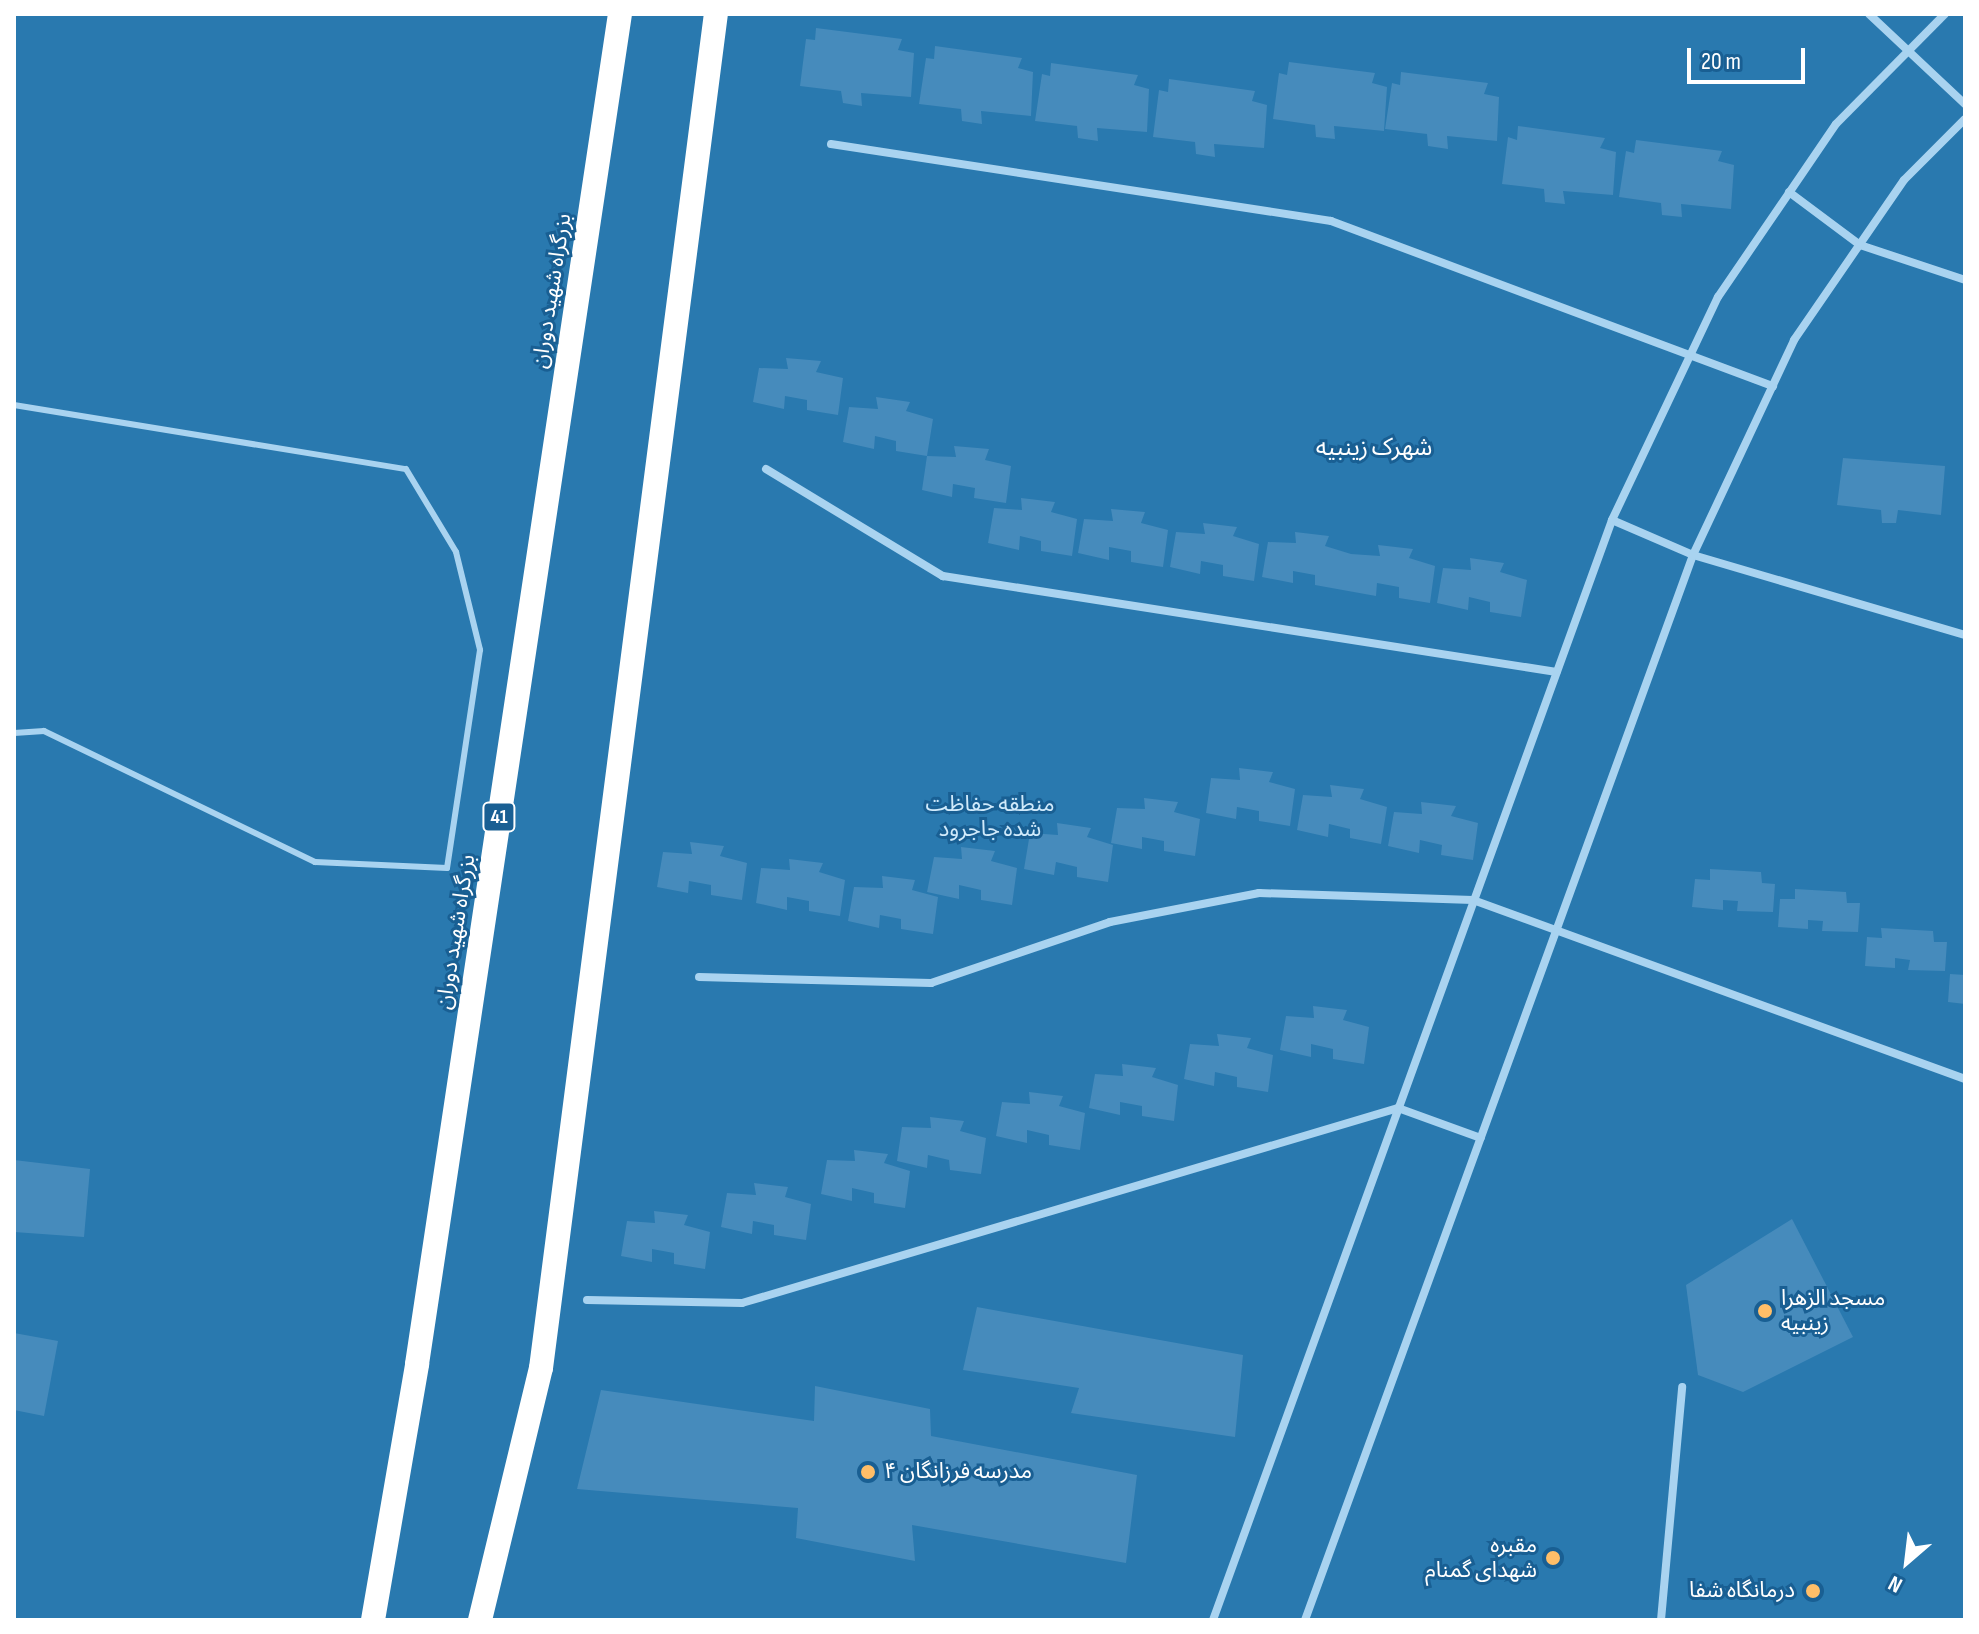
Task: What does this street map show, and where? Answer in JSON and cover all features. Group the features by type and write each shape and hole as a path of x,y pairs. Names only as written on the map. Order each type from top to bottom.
{"highway":[{"name":"بزرگراه شهید دوران","path":"373,1620 417,1364 620,14"},
{"path":"480,1620 541,1368 716,14"}],"street":[{"path":"1869,14 1965,104"},
{"path":"1213,1620 1612,520 1718,297 1836,124 1945,14"},
{"path":"1305,1620 1693,555 1794,340 1904,180 1965,119"},
{"path":"831,144 1331,221 1773,386"},
{"path":"1789,192 1860,245 1965,280"},
{"path":"766,469 943,576 1557,672"},
{"path":"1612,520 1693,555 1965,635"},
{"path":"699,977 931,983 1110,922 1259,893 1473,900 1965,1079"},
{"path":"587,1300 742,1303 1398,1108 1481,1138"},
{"path":"1661,1620 1682,1387"}],"lane":[{"path":"14,405 406,469 456,552 480,650 447,868 315,862 44,731 14,733"}],"green space":[{"name":"منطقه حفاظت شده جاجرود","path":"14,14 1965,14 1965,1620 14,1620"}],"building":[{"path":"816,28 902,39 898,50 914,53 911,97 861,93 862,106 843,103 841,91 800,86 806,39 815,40"},
{"path":"935,46 1022,58 1018,68 1033,72 1031,116 981,111 982,124 962,121 961,109 919,104 926,58 934,59"},
{"path":"1289,62 1375,73 1372,83 1387,87 1384,131 1334,126 1335,139 1316,137 1315,125 1273,119 1279,73 1287,75"},
{"path":"1051,63 1138,75 1134,85 1149,89 1147,132 1097,128 1098,141 1078,138 1077,126 1035,121 1042,74 1050,76"},
{"path":"1401,72 1488,83 1484,94 1499,97 1497,141 1447,136 1448,149 1428,146 1427,134 1385,129 1392,83 1400,85"},
{"path":"1169,79 1255,91 1252,101 1267,105 1264,148 1214,144 1215,157 1196,154 1195,142 1153,137 1159,90 1168,92"},
{"path":"1518,126 1605,138 1600,148 1616,152 1613,195 1563,191 1565,204 1545,202 1544,189 1502,184 1508,137 1517,140"},
{"path":"1636,140 1722,151 1718,161 1734,165 1731,209 1681,204 1682,217 1662,215 1661,203 1619,197 1626,151 1634,153"},
{"path":"786,358 821,361 816,372 843,378 838,415 807,410 807,400 785,396 784,409 753,402 759,368 788,369"},
{"path":"876,397 910,402 906,411 933,419 927,456 896,451 896,441 875,436 874,449 843,442 849,407 878,409"},
{"path":"954,446 989,449 985,460 1011,466 1006,503 974,498 975,488 953,484 952,497 922,490 927,456 956,457"},
{"path":"1843,458 1945,466 1941,515 1898,510 1896,523 1882,523 1881,510 1837,505"},
{"path":"1021,498 1055,502 1051,512 1077,519 1072,556 1041,551 1041,541 1020,536 1019,550 988,543 994,508 1022,510"},
{"path":"1111,509 1145,512 1141,523 1168,530 1163,567 1131,562 1131,551 1109,547 1109,560 1078,553 1084,519 1113,521"},
{"path":"1203,523 1237,527 1233,536 1259,544 1254,581 1223,576 1223,565 1201,561 1200,574 1170,567 1176,532 1205,534"},
{"path":"1295,532 1329,536 1325,546 1351,554 1380,556 1378,545 1413,549 1409,558 1435,566 1430,603 1399,598 1399,587 1377,583 1376,596 1315,585 1315,575 1293,571 1293,583 1262,577 1268,542 1296,543"},
{"path":"1470,558 1504,563 1500,572 1527,580 1521,617 1490,612 1490,602 1469,597 1468,610 1437,603 1443,568 1471,570"},
{"path":"1239,768 1273,772 1269,782 1295,789 1290,826 1259,821 1259,811 1237,807 1236,819 1206,813 1211,778 1240,780"},
{"path":"1330,785 1364,789 1360,799 1387,807 1381,844 1350,838 1350,829 1329,824 1328,837 1297,830 1303,795 1332,797"},
{"path":"1144,798 1178,802 1174,812 1200,819 1195,856 1164,851 1164,841 1142,837 1142,849 1111,843 1117,808 1145,809"},
{"path":"1421,802 1456,806 1451,816 1478,823 1473,860 1441,855 1442,845 1420,840 1419,853 1388,846 1394,812 1422,814"},
{"path":"1057,823 1091,828 1087,837 1113,845 1108,882 1077,877 1077,867 1056,862 1054,875 1024,869 1030,833 1058,835"},
{"path":"690,842 724,846 720,856 747,863 742,900 711,895 711,885 689,881 688,893 657,887 663,852 692,854"},
{"path":"961,847 995,851 991,861 1017,868 1012,905 981,900 981,890 959,885 959,899 927,892 934,857 962,859"},
{"path":"789,859 823,863 819,872 845,880 840,916 809,911 809,901 787,897 787,910 756,903 761,868 790,870"},
{"path":"1710,869 1761,872 1762,883 1775,884 1773,912 1737,911 1738,901 1723,900 1723,910 1692,907 1695,879 1710,880"},
{"path":"882,876 915,880 912,890 938,897 933,934 901,929 901,919 880,915 879,928 848,921 854,887 883,888"},
{"path":"1795,889 1846,892 1847,903 1860,903 1858,932 1822,931 1823,921 1808,920 1808,929 1778,927 1780,899 1795,899"},
{"path":"1881,928 1933,931 1934,942 1947,942 1945,971 1908,970 1910,960 1895,958 1895,968 1865,966 1867,937 1882,938"},
{"path":"1950,974 1965,975 1965,1004 1948,1002"},
{"path":"1313,1006 1347,1010 1343,1020 1369,1027 1364,1064 1333,1059 1333,1049 1311,1044 1311,1057 1280,1050 1286,1016 1314,1018"},
{"path":"1217,1034 1251,1038 1247,1048 1273,1055 1268,1092 1237,1087 1237,1077 1215,1072 1214,1086 1184,1079 1190,1044 1219,1046"},
{"path":"1122,1064 1156,1068 1152,1077 1178,1085 1174,1121 1142,1116 1142,1106 1120,1102 1120,1115 1089,1108 1095,1074 1123,1076"},
{"path":"1029,1092 1063,1096 1059,1106 1085,1113 1080,1150 1049,1145 1049,1135 1027,1130 1027,1143 996,1136 1002,1102 1030,1104"},
{"path":"930,1117 964,1121 960,1131 986,1138 981,1174 950,1170 949,1160 928,1155 927,1168 897,1161 902,1127 931,1128"},
{"path":"854,1150 888,1154 884,1163 910,1171 905,1208 874,1203 874,1193 852,1188 852,1201 821,1194 827,1160 855,1161"},
{"path":"14,1160 90,1169 84,1237 14,1232"},
{"path":"754,1183 788,1187 785,1197 811,1204 806,1240 774,1235 774,1225 753,1221 752,1234 721,1227 727,1193 756,1195"},
{"path":"654,1211 688,1215 684,1225 710,1232 705,1269 674,1264 674,1253 652,1249 652,1262 621,1256 627,1221 655,1223"},
{"name":"مسجد الزهرا زینبیه","path":"1792,1219 1853,1337 1743,1392 1698,1375 1686,1285"},
{"path":"977,1307 1243,1355 1235,1437 1071,1413 1079,1388 963,1370"},
{"path":"14,1333 58,1341 44,1416 14,1410"},
{"path":"815,1386 930,1409 931,1436 1137,1475 1126,1563 912,1525 915,1561 796,1538 798,1508 577,1489 601,1390 814,1421"}],"place":[{"name":"مسجد الزهرا زینبیه","path":"1765,1311"},
{"name":"مدرسه فرزانگان ۴","path":"868,1472"},
{"name":"مقبره شهدای گمنام","path":"1553,1558"},
{"name":"درمانگاه شفا","path":"1813,1591"}],"district":[{"name":"شهرک زینبیه","path":"1374,448"}]}
